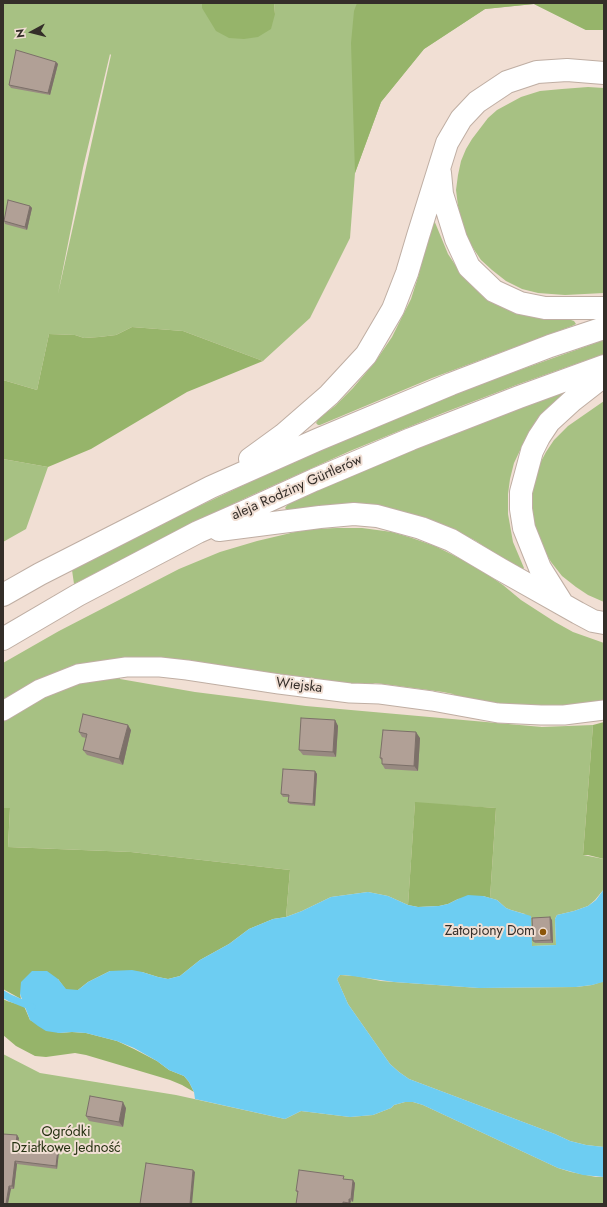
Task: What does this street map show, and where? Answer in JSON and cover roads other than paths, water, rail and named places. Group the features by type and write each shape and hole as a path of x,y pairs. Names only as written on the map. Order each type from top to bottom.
{"main road":[{"path":"211,487 283,436 330,395 366,355 393,309 408,274 418,236 447,143 461,119 477,102 507,82 536,72 567,70 604,73"},
{"path":"439,167 442,194 456,239 469,267 494,291 520,303 545,308 604,308"},
{"path":"3,595 211,487 317,440 451,384 550,346 604,328"},
{"name":"aleja Rodziny Gürtlerów","path":"3,639 78,596 198,532 314,480 411,439 604,366"},
{"path":"562,604 540,568 524,528 521,509 521,492 532,452 539,437 549,422 573,400 604,376"},
{"path":"198,532 320,517 354,514 377,516 421,528 451,540 562,604 594,621 604,623"}],"street":[{"name":"Wiejska","path":"3,712 40,688 78,674 138,667 160,667 187,670 279,684 380,694 498,713 564,715 604,710"}],"water":[{"path":"604,889 603,982 576,987 479,988 394,982 345,975 340,975 337,979 348,1004 390,1064 399,1072 409,1079 570,1141 604,1147 604,1177 583,1175 558,1168 423,1105 413,1102 405,1102 394,1105 391,1108 373,1115 350,1117 301,1111 285,1119 195,1099 194,1092 184,1076 169,1070 157,1061 134,1048 117,1041 86,1033 59,1033 46,1031 30,1020 20,994 21,982 32,971 47,971 58,979 66,989 78,990 88,982 110,971 132,970 168,979 180,976 200,960 229,944 249,929 273,919 286,917 302,911 331,897 368,892 388,896 408,905 418,907 448,904 468,895 483,896 497,900 506,908 531,916 532,946 556,945 555,919 557,915 588,906 596,900"}],"waterway":[{"path":"3,994 32,1007"}],"place":[{"name":"Zatopiony Dom","path":"543,932"}],"park label":[{"name":"Ogródki Działkowe Jedność","path":"66,1142"}]}
